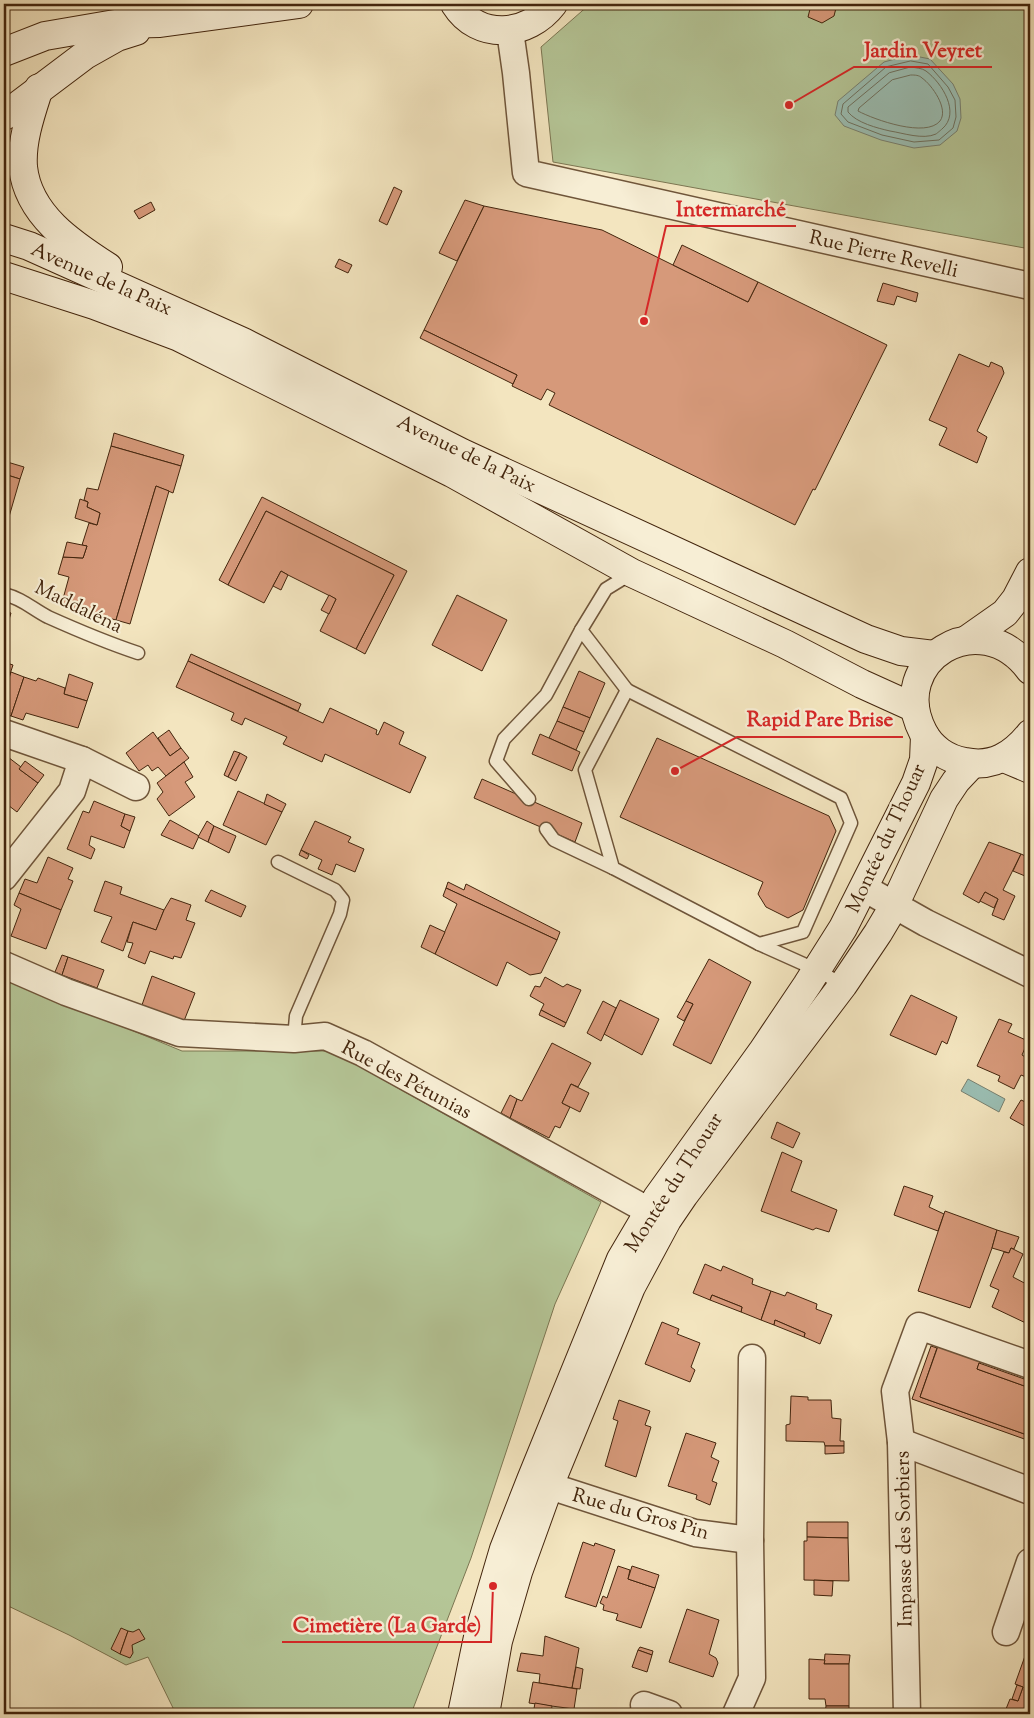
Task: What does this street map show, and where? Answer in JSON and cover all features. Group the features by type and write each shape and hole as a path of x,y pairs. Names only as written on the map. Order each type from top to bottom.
{"street":[{"path":"4,52 45,36 115,24 160,23 299,4"},
{"path":"455,4 460,12 474,23 491,30 510,31 529,25 546,14 553,4"},
{"path":"4,116 85,55 117,37 160,23"},
{"name":"Rue Pierre Revelli","path":"510,31 526,173 1030,286"},
{"path":"39,88 27,130 24,167 27,182 39,208 49,221 79,248 179,312"},
{"name":"Avenue de la Paix","path":"4,238 29,246 179,312 243,342 462,453 866,639 900,651 934,655"},
{"name":"Avenue de la Paix","path":"4,276 179,337 452,473 632,573 785,644 862,684 914,708"},
{"path":"968,640 1005,613 1016,599 1030,572"},
{"path":"1030,669 1022,658 997,642 983,639 956,642 934,655 922,671 916,689 914,708 918,723 934,747 958,761 972,764 989,763 1004,758 1019,748 1030,734"},
{"path":"1030,650 1030,669"},
{"path":"4,733 82,760 136,787"},
{"name":"Montée du Thouar","path":"485,1714 498,1641 518,1572 540,1483 622,1259 649,1211 689,1152 762,1052 843,928 916,783 924,760 925,736"},
{"path":"1004,758 1030,769"},
{"path":"4,877 72,791 82,760"},
{"name":"Montée du Thouar","path":"462,1714 478,1637 504,1548 540,1483 631,1287 667,1220 707,1164 843,985 878,933 894,906 944,799 956,781 972,764"},
{"path":"864,888 926,923 1030,974"},
{"name":"Rue des Pétunias","path":"4,965 66,992 180,1033 294,1039 325,1036 363,1053 649,1211"},
{"path":"901,1442 895,1391 918,1326 1030,1365"},
{"path":"736,1714 752,1678 750,1540 752,1358"},
{"name":"Impasse des Sorbiers","path":"907,1714 901,1442 1030,1491"},
{"name":"Rue du Gros Pin","path":"540,1483 695,1533 750,1540"},
{"path":"1006,1632 1030,1562"},
{"path":"644,1705 669,1714"}],"lane":[{"path":"529,799 496,762 504,740 546,695 581,630 606,589 632,573"},
{"name":"Maddaléna","path":"4,594 18,597 47,616 119,647 138,653"},
{"path":"581,630 627,690 841,798 851,823 803,932 759,944"},
{"path":"613,868 585,770 627,690"},
{"path":"546,829 554,840 613,868 759,944 817,970 843,985"},
{"path":"278,862 335,890 343,900 340,914 296,1016 294,1039"}],"green space":[{"path":"590,4 1030,4 1030,249 553,162 541,47"},
{"path":"4,979 182,1051 332,1051 601,1202 555,1304 471,1558 411,1714 176,1714 148,1657 126,1665 4,1604"}],"water":[{"path":"910,55 930,59 953,84 960,99 961,118 957,131 940,145 914,148 881,140 844,126 835,115 838,101 884,62"},
{"path":"968,1079 1005,1099 999,1112 961,1091"}],"building":[{"path":"812,4 837,4 834,16 822,23 808,17"},
{"path":"394,187 402,191 387,225 379,221"},
{"path":"465,200 484,206 457,261 439,253"},
{"path":"151,202 155,210 139,219 134,211"},
{"path":"484,206 602,230 748,302 758,282 887,345 815,490 813,489 795,525 549,405 555,393 547,389 541,400 512,386 517,375 424,330"},
{"path":"682,245 758,282 748,302 673,265"},
{"path":"339,259 352,265 348,273 335,267"},
{"path":"883,283 918,293 916,302 897,296 894,305 877,301"},
{"path":"424,330 517,375 513,384 420,338"},
{"path":"959,354 989,367 991,362 1002,367 1004,373 977,431 987,437 977,463 939,445 947,428 929,420"},
{"path":"114,433 184,455 181,466 111,446"},
{"path":"111,446 181,466 173,493 156,486 116,620 61,606 69,577 58,574 63,557 83,558 87,546 82,545 89,523 97,525 100,513 87,507 88,502 84,500 87,488 98,490"},
{"path":"4,461 24,467 20,479 4,474"},
{"path":"4,474 20,479 4,534"},
{"path":"156,486 169,491 130,624 116,620"},
{"path":"262,497 407,571 365,654 356,649 394,575 266,511 228,585 219,580"},
{"path":"80,499 88,502 87,507 100,513 97,525 75,518"},
{"path":"266,511 394,575 356,649 320,631 336,599 281,571 264,603 228,585"},
{"path":"67,542 87,546 83,558 63,557"},
{"path":"281,571 288,575 281,590 273,586"},
{"path":"329,595 336,599 329,614 321,610"},
{"path":"457,595 507,620 482,671 432,645"},
{"path":"4,611 11,613 4,636"},
{"path":"191,654 301,704 298,711 188,661"},
{"path":"188,661 323,723 330,708 377,730 376,734 378,735 384,722 404,732 399,744 426,757 410,793 325,754 322,762 283,744 287,737 245,718 242,725 231,720 234,713 176,687"},
{"path":"4,662 13,665 6,686 4,685"},
{"path":"579,671 605,683 590,718 563,707"},
{"path":"11,672 24,677 11,716 4,714 4,694"},
{"path":"69,674 93,683 87,701 64,694"},
{"path":"24,677 36,681 38,678 65,688 64,694 87,701 78,728 26,713 23,720 11,716"},
{"path":"563,707 590,718 584,732 557,721"},
{"path":"557,721 584,732 576,750 549,738"},
{"path":"169,730 181,748 170,756 158,738"},
{"path":"153,732 170,756 181,748 189,758 166,776 158,767 152,771 148,765 139,771 126,753"},
{"path":"540,734 580,752 572,771 532,754"},
{"path":"657,738 829,816 836,831 803,910 788,918 766,907 758,894 763,882 620,817"},
{"path":"234,751 240,753 228,777 224,775"},
{"path":"240,753 247,757 236,781 228,777"},
{"path":"4,754 21,767 19,769 38,783 17,812 4,802"},
{"path":"25,761 44,775 38,783 19,769"},
{"path":"184,762 193,777 185,782 195,797 169,816 157,799 163,792 157,783"},
{"path":"482,779 582,823 575,842 474,798"},
{"path":"238,791 282,812 266,845 223,825"},
{"path":"267,794 286,804 282,812 264,804"},
{"path":"94,801 125,814 121,826 130,831 124,848 91,836 89,845 95,849 91,859 67,849 83,811 89,813"},
{"path":"125,814 135,817 130,831 121,826"},
{"path":"170,820 199,836 193,849 161,835"},
{"path":"207,821 214,826 208,842 198,837"},
{"path":"315,821 351,837 348,842 364,849 355,872 336,864 332,875 318,869 322,860 301,850"},
{"path":"214,826 236,836 229,853 208,842"},
{"path":"989,842 1021,854 1003,890 1015,896 1004,920 992,915 998,899 985,892 979,903 963,894"},
{"path":"301,850 309,855 307,859 299,855"},
{"path":"1021,854 1030,858 1030,866 1025,876 1013,871"},
{"path":"48,857 73,868 68,879 73,881 61,910 19,893 25,879 37,883"},
{"path":"105,881 122,887 120,894 164,910 156,930 133,922 123,951 101,942 112,917 94,911"},
{"path":"448,882 464,890 466,884 560,932 557,940 446,888"},
{"path":"446,888 557,940 541,973 530,975 507,962 497,986 435,954 457,904 443,896"},
{"path":"211,890 246,906 241,917 205,901"},
{"path":"985,892 998,899 994,908 980,901"},
{"path":"19,893 61,910 46,949 11,936 21,909 14,905"},
{"path":"171,898 191,905 186,920 195,923 181,958 174,956 173,959 150,951 145,964 128,957 133,943 127,942 133,922 156,930"},
{"path":"430,925 445,932 435,954 421,947"},
{"path":"62,955 68,957 62,975 55,972"},
{"path":"68,957 104,970 97,988 62,975"},
{"path":"709,959 751,982 711,1064 673,1045 693,1004 686,1001"},
{"path":"152,976 195,993 184,1021 142,1005"},
{"path":"545,977 563,987 567,984 581,990 566,1023 541,1010 544,1004 530,996 535,986 540,987"},
{"path":"911,995 957,1017 947,1044 942,1041 936,1055 890,1035"},
{"path":"620,1000 659,1019 642,1055 604,1034"},
{"path":"603,1001 616,1008 601,1041 587,1033"},
{"path":"686,1001 693,1004 684,1021 677,1017"},
{"path":"541,1010 566,1023 564,1027 539,1015"},
{"path":"999,1019 1012,1024 1008,1032 1028,1041 1022,1055 1030,1060 1030,1066 1026,1077 1021,1075 1014,1089 998,1081 1000,1076 977,1066"},
{"path":"552,1043 591,1063 578,1087 571,1084 562,1103 570,1107 560,1128 555,1126 549,1138 510,1118 517,1099 522,1101"},
{"path":"571,1084 589,1093 580,1112 562,1103"},
{"path":"510,1095 517,1099 510,1118 501,1113"},
{"path":"1021,1100 1030,1104 1030,1129 1010,1118"},
{"path":"777,1122 800,1133 793,1148 771,1138"},
{"path":"782,1152 802,1161 791,1191 837,1210 829,1232 816,1228 813,1230 761,1211"},
{"path":"904,1186 933,1196 929,1207 944,1214 938,1231 894,1215"},
{"path":"945,1211 997,1230 970,1308 918,1291"},
{"path":"997,1230 1019,1237 1014,1249 1011,1248 1009,1253 992,1248"},
{"path":"1011,1248 1023,1254 1013,1277 1030,1286 1030,1325 992,1307 999,1290 990,1286 1004,1252 1009,1253"},
{"path":"705,1264 721,1271 723,1266 753,1279 752,1284 771,1291 761,1320 741,1312 742,1307 712,1295 710,1300 693,1293"},
{"path":"771,1291 785,1296 787,1292 817,1304 816,1309 832,1315 820,1344 804,1337 805,1333 775,1320 774,1325 761,1320"},
{"path":"712,1295 742,1307 741,1312 710,1300"},
{"path":"775,1320 805,1333 804,1337 774,1325"},
{"path":"662,1322 679,1329 677,1334 700,1343 691,1367 695,1370 690,1382 645,1364"},
{"path":"931,1346 937,1348 920,1397 1030,1436 1030,1441 912,1399"},
{"path":"938,1346 980,1361 977,1369 1030,1388 1030,1436 920,1397"},
{"path":"979,1363 1030,1381 1030,1388 977,1369"},
{"path":"791,1396 808,1397 808,1400 831,1400 832,1418 841,1419 840,1441 844,1441 844,1446 825,1446 824,1442 786,1441 786,1425 790,1424"},
{"path":"619,1400 650,1411 645,1425 651,1427 636,1477 605,1466 618,1421 613,1419"},
{"path":"686,1433 716,1443 711,1457 719,1461 712,1481 717,1483 710,1505 696,1499 697,1495 668,1486"},
{"path":"825,1446 844,1446 844,1453 825,1454"},
{"path":"807,1522 848,1522 848,1538 807,1537"},
{"path":"807,1537 848,1538 849,1581 804,1580 804,1541 807,1541"},
{"path":"583,1542 594,1546 595,1543 615,1550 596,1607 565,1597"},
{"path":"618,1566 630,1570 628,1579 655,1588 641,1628 616,1620 618,1614 603,1610 604,1605 600,1603 603,1596 607,1598"},
{"path":"632,1566 659,1575 655,1588 628,1579"},
{"path":"814,1580 833,1581 832,1596 814,1595"},
{"path":"687,1609 719,1620 709,1654 716,1658 718,1663 713,1677 669,1662"},
{"path":"121,1628 128,1631 120,1654 111,1649"},
{"path":"139,1629 145,1639 132,1645 133,1653 130,1658 120,1654 128,1631 133,1632"},
{"path":"545,1636 579,1648 572,1688 539,1683 540,1674 517,1671 521,1653 543,1656"},
{"path":"640,1647 653,1651 652,1655 638,1650"},
{"path":"638,1650 652,1655 647,1672 632,1667"},
{"path":"825,1654 850,1655 849,1664 824,1664"},
{"path":"1025,1656 1030,1658 1030,1714 1004,1714 1010,1699 1018,1701 1023,1687 1015,1684"},
{"path":"809,1659 825,1660 824,1664 849,1664 849,1706 826,1706 825,1699 809,1699"},
{"path":"576,1667 583,1669 580,1689 572,1688"},
{"path":"533,1682 577,1689 574,1709 529,1703"},
{"path":"1017,1685 1023,1687 1018,1701 1012,1699"},
{"path":"535,1703 552,1706 551,1714 533,1714"},
{"path":"826,1706 849,1706 849,1714 825,1714"}],"place":[{"name":"Jardin Veyret","path":"789,105"},
{"name":"Intermarché","path":"644,321"},
{"name":"Rapid Pare Brise","path":"675,771"},
{"name":"Cimetière (La Garde)","path":"493,1586"}]}
